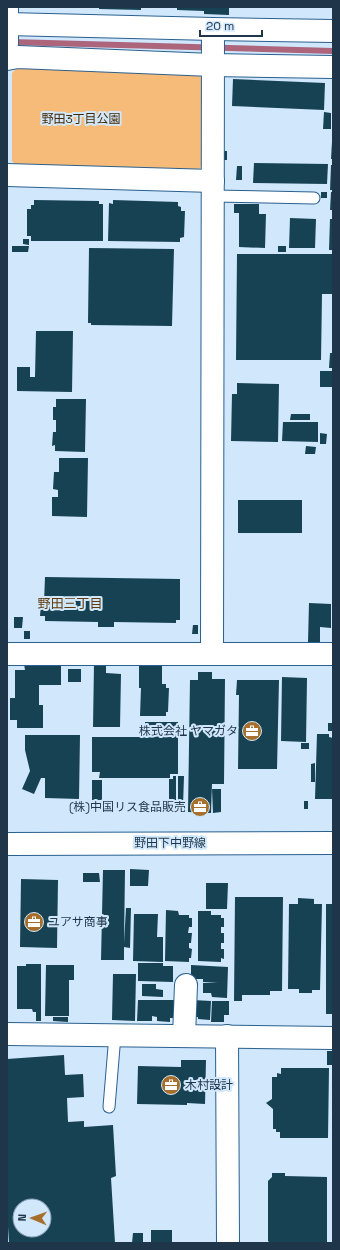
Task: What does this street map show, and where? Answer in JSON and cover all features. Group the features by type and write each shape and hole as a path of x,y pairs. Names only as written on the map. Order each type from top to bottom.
{"street":[{"path":"7,27 213,48 333,67"},
{"path":"7,59 18,57 213,48 333,31"},
{"path":"212,654 213,48"},
{"path":"7,175 213,188"},
{"path":"7,654 333,654"},
{"name":"野田下中野線","path":"7,844 333,843"},
{"path":"184,1036 186,985"},
{"path":"7,1034 333,1038"},
{"path":"227,1036 228,1243"}],"lane":[{"path":"213,188 314,198"},
{"path":"109,1107 114,1035"}],"green space":[{"name":"野田3丁目公園","path":"19,66 196,72 202,79 202,166 195,173 18,168 12,161 12,73"}],"building":[{"path":"99,7 141,7 141,10 99,9"},
{"path":"177,7 229,7 229,15 204,14 204,11 177,10"},
{"path":"233,79 325,83 324,110 232,106"},
{"path":"324,112 331,113 331,129 323,129"},
{"path":"332,142 333,159 331,159"},
{"path":"222,151 227,151 227,160 222,160"},
{"path":"254,163 328,164 327,184 253,183"},
{"path":"331,165 333,165 333,190 330,190"},
{"path":"237,166 242,166 242,180 236,180"},
{"path":"321,192 327,192 327,198 321,198"},
{"path":"331,192 333,192 333,210 330,210"},
{"path":"34,200 99,201 99,204 103,204 103,241 31,241 31,236 27,236 27,209 31,209 31,205 34,205"},
{"path":"113,200 178,202 178,206 181,207 181,211 185,211 184,237 180,238 180,242 108,241 109,203 113,204"},
{"path":"234,204 259,204 259,214 266,214 265,248 239,247 239,213 234,213"},
{"path":"290,218 316,219 315,248 289,248"},
{"path":"330,219 333,219 333,250 329,250"},
{"path":"23,239 29,239 29,245 23,244"},
{"path":"12,246 29,246 28,252 12,252"},
{"path":"278,246 286,246 286,252 278,252"},
{"path":"89,248 174,249 172,326 91,325 91,323 88,323"},
{"path":"237,254 333,254 333,294 322,294 321,360 236,360"},
{"path":"36,331 73,331 72,392 17,391 17,367 30,367 30,377 35,377"},
{"path":"330,353 333,353 333,368 329,368"},
{"path":"320,371 333,371 333,387 320,387"},
{"path":"237,383 279,384 278,442 231,441 232,394 237,394"},
{"path":"56,399 86,399 85,452 55,451 55,445 52,446 53,432 56,432 56,420 53,420 53,407 56,407"},
{"path":"291,414 310,414 310,420 290,420"},
{"path":"283,422 318,422 318,442 282,441"},
{"path":"320,433 327,434 326,444 320,444"},
{"path":"306,446 316,447 315,454 305,454"},
{"path":"59,458 88,458 87,517 52,516 52,497 58,497 58,490 53,489 54,472 59,472"},
{"path":"238,500 302,500 302,533 238,533"},
{"path":"45,577 180,579 180,620 176,620 176,623 114,622 114,627 98,627 98,622 45,621 45,616 40,616 41,603 44,603"},
{"path":"309,603 331,604 331,628 320,627 320,642 308,642"},
{"path":"14,617 23,617 22,628 14,628"},
{"path":"193,625 198,625 198,634 192,634"},
{"path":"24,631 30,631 30,639 24,639"},
{"path":"24,664 61,665 61,685 39,685 39,705 43,705 43,728 17,728 17,720 10,720 10,698 15,698 15,670 25,670"},
{"path":"94,664 106,665 106,673 121,674 120,727 93,727"},
{"path":"139,664 162,665 162,684 166,684 166,688 169,688 168,712 166,712 166,716 140,716 141,688 139,688"},
{"path":"68,669 81,669 81,682 68,682"},
{"path":"198,672 212,672 212,679 225,679 224,784 212,784 211,813 188,812 190,680 198,680"},
{"path":"282,677 307,678 306,742 281,741"},
{"path":"237,680 279,680 277,769 238,769 239,695 236,695"},
{"path":"145,722 178,722 178,774 170,774 170,778 99,778 100,772 92,772 92,737 145,737"},
{"path":"328,723 333,723 333,731 328,731"},
{"path":"317,734 329,734 329,737 333,738 333,799 315,799"},
{"path":"25,735 80,735 79,799 45,798 45,778 41,778 34,794 22,789 30,771 25,750"},
{"path":"301,743 309,743 309,749 301,749"},
{"path":"315,763 315,782 311,782 311,764"},
{"path":"173,776 176,776 176,800 178,800 178,776 184,776 183,806 167,806 167,800 169,800 169,779 173,779"},
{"path":"92,780 102,780 102,800 92,800"},
{"path":"212,789 221,789 221,812 213,813"},
{"path":"304,801 308,801 308,809 304,809"},
{"path":"130,869 149,870 148,886 130,886"},
{"path":"103,870 125,870 124,943 126,908 131,908 130,948 124,947 124,960 101,960"},
{"path":"83,873 99,873 100,882 83,882"},
{"path":"21,879 58,880 57,948 20,947"},
{"path":"206,883 228,883 227,909 206,909"},
{"path":"235,897 283,897 282,991 270,991 270,995 242,995 242,1001 234,1001"},
{"path":"298,898 314,899 314,904 322,904 320,990 312,990 312,993 299,993 299,989 288,989 289,904 298,904"},
{"path":"326,904 333,904 333,1014 326,1014"},
{"path":"166,910 178,911 179,915 189,915 189,918 192,918 192,927 189,927 188,933 192,933 191,943 189,943 189,948 192,949 189,962 165,961"},
{"path":"198,911 211,911 211,915 221,915 221,918 224,918 224,927 221,927 221,933 224,933 224,943 221,943 221,949 224,949 224,959 221,958 221,962 198,961"},
{"path":"134,914 158,914 157,937 163,937 163,962 133,961"},
{"path":"138,963 163,963 163,966 173,966 173,982 138,981"},
{"path":"26,964 41,964 41,1021 36,1021 36,1012 33,1012 32,1009 17,1009 17,966 26,966"},
{"path":"46,965 74,965 74,980 69,980 69,1016 45,1016"},
{"path":"191,965 228,967 227,998 212,997 211,993 203,993 203,983 218,983 203,982 203,979 191,979"},
{"path":"113,974 136,974 135,1021 112,1020"},
{"path":"142,984 156,984 156,989 163,990 163,997 142,996"},
{"path":"138,1000 176,1000 176,1018 170,1018 170,1022 157,1021 157,1017 152,1016 152,1021 137,1021"},
{"path":"193,1000 211,1001 210,1020 198,1019 198,1017 195,1017"},
{"path":"212,1001 229,1001 229,1015 224,1015 224,1022 211,1022"},
{"path":"53,1017 68,1017 68,1022 53,1021"},
{"path":"327,1051 332,1051 332,1065 327,1065"},
{"path":"64,1055 65,1075 83,1074 84,1097 67,1098 68,1122 84,1121 84,1127 113,1125 116,1176 111,1178 115,1243 9,1243 7,1211 7,1059"},
{"name":"木村設計","path":"181,1060 206,1060 205,1104 137,1104 138,1066 181,1067"},
{"path":"281,1068 329,1068 328,1138 280,1138 280,1132 276,1132 276,1129 273,1129 273,1109 266,1103 272,1099 272,1077 277,1077 277,1073 281,1074"},
{"path":"272,1173 285,1173 285,1176 327,1177 327,1243 270,1243 268,1241 268,1181 272,1177"},
{"path":"151,1230 172,1230 172,1243 151,1243"},
{"path":"133,1233 143,1233 143,1243 132,1243"}],"waterway":[{"path":"11,42 333,51"}],"place":[{"name":"株式会社 ヤマガタ","path":"252,731"},
{"name":"(株)中国リス食品販売","path":"200,807"},
{"name":"ユアサ商事","path":"34,922"},
{"name":"木村設計","path":"171,1085"}],"district":[{"name":"野田三丁目","path":"70,603"}]}
